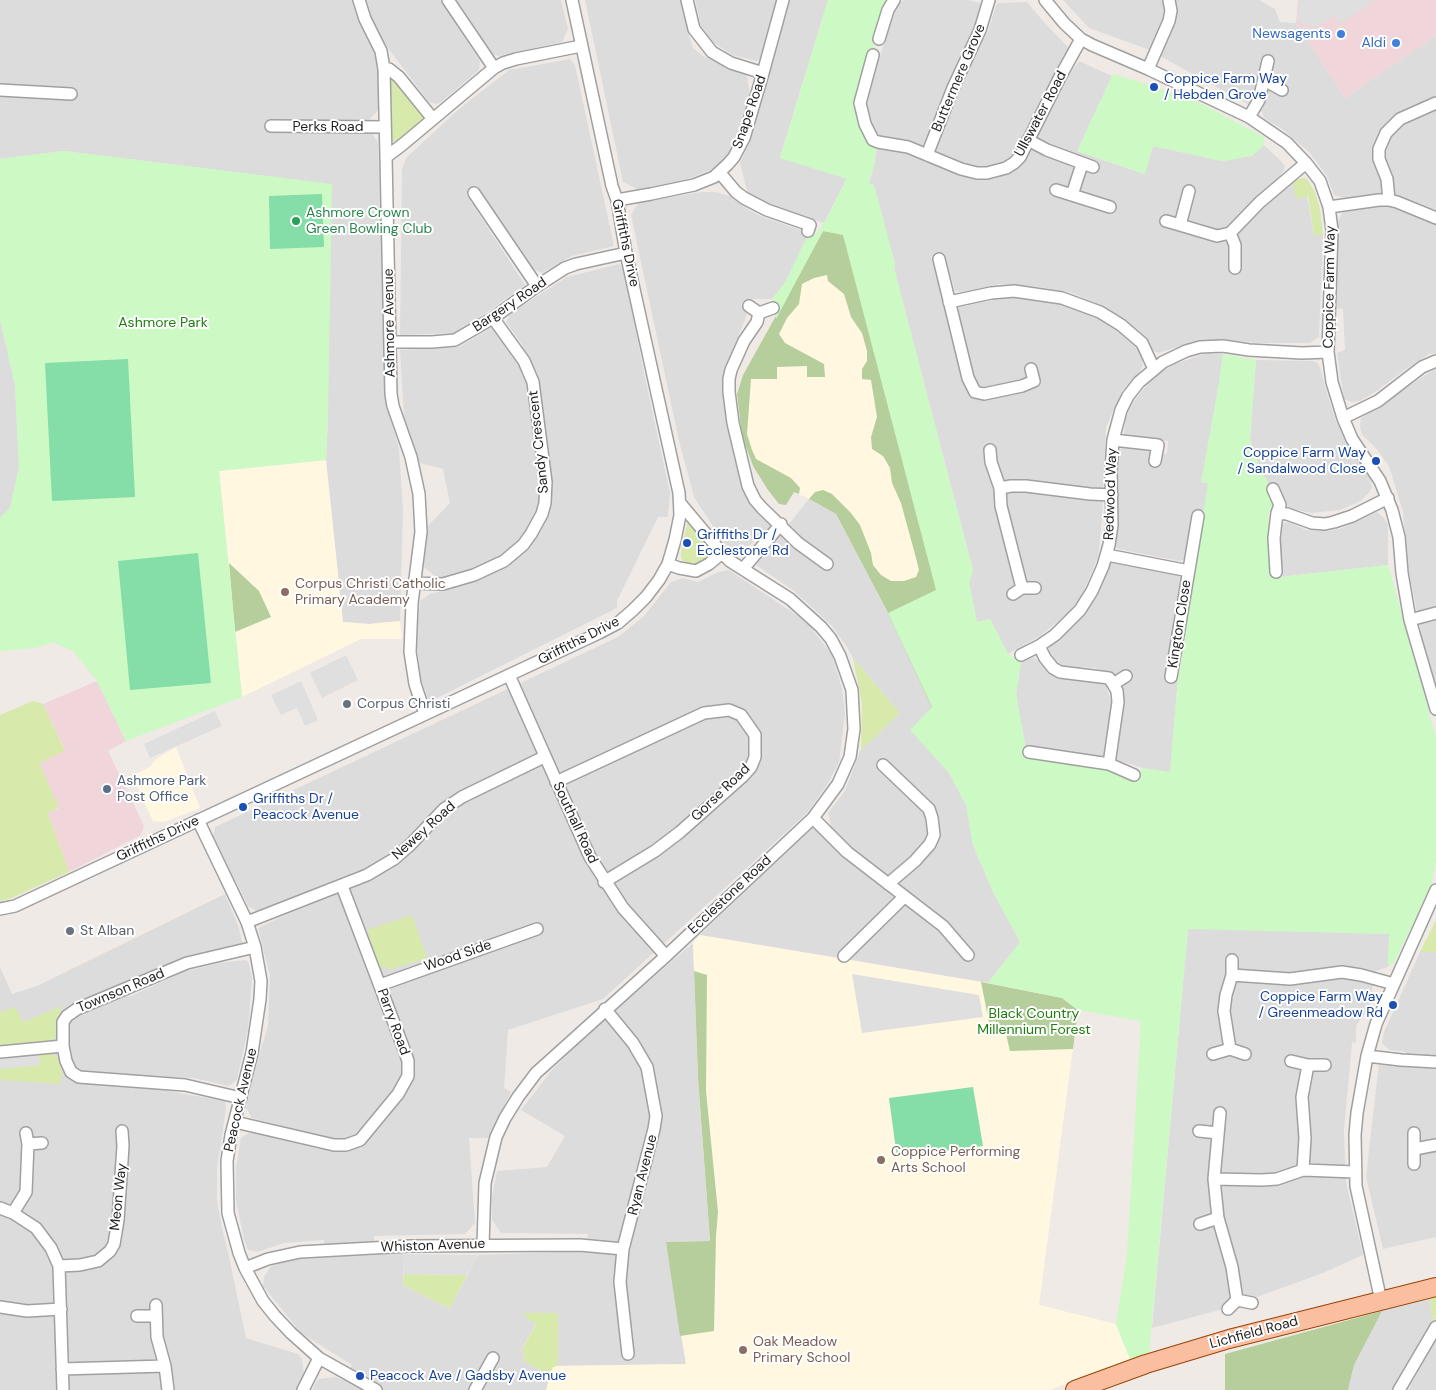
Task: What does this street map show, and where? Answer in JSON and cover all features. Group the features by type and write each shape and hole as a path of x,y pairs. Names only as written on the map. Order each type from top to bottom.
{"main road":[{"name":"Lichfield Road","path":"1075,1390 1192,1349 1436,1287"}],"street":[{"name":"Ashmore Avenue","path":"359,0 365,19 381,51 384,69 393,406 411,457 419,494 420,532 410,652 415,684 426,714"},
{"path":"448,0 494,68"},
{"name":"Griffiths Drive","path":"0,909 15,906 599,634 618,623 646,597 668,564 675,540 680,503 677,479 572,0"},
{"path":"687,0 694,29 712,52 731,63 763,73"},
{"name":"Snape Road","path":"617,200 694,185 714,178 734,157 744,138 783,0"},
{"path":"879,39 888,10 894,0"},
{"name":"Buttermere Grove","path":"927,154 953,88 980,30 989,0"},
{"name":"Coppice Farm Way","path":"1045,0 1064,23 1081,39 1249,117 1287,143 1320,181 1329,207 1332,254 1328,352 1332,382 1343,418 1352,439 1380,481 1388,498 1399,536 1402,573 1410,620 1436,709"},
{"path":"1148,70 1169,21 1171,12 1169,0"},
{"name":"Ullswater Road","path":"873,55 860,103 870,135 878,142 908,147 962,169 976,173 987,173 997,172 1014,163 1020,157 1081,39"},
{"path":"386,157 494,68 516,59 581,46"},
{"path":"1249,117 1259,100 1268,61"},
{"path":"384,69 389,69 399,76 433,119"},
{"path":"1264,80 1282,90"},
{"path":"0,90 71,94"},
{"path":"1389,200 1386,179 1379,159 1386,133 1400,119 1436,103"},
{"name":"Perks Road","path":"271,126 385,127"},
{"path":"1028,140 1047,150 1087,165 1072,194"},
{"path":"1166,221 1217,236 1230,233 1260,202 1306,163"},
{"path":"720,173 729,185 744,198 767,210 810,225 808,231"},
{"path":"1056,190 1110,207"},
{"path":"1180,225 1189,191"},
{"path":"474,193 536,286"},
{"path":"1329,207 1389,200 1436,218"},
{"path":"1230,233 1235,245 1235,268"},
{"name":"Bargery Road","path":"390,342 455,340 492,318 536,286 565,268 626,253"},
{"path":"939,259 968,378 975,392 984,394 1022,386 1034,381 1031,369"},
{"path":"949,302 991,293 1014,291 1062,298 1100,312 1121,325 1142,343 1154,368"},
{"path":"748,306 760,313"},
{"path":"760,313 773,308"},
{"path":"760,313 758,322 744,341 731,370 729,392 733,423 751,494 754,500 781,524 798,543 827,564"},
{"name":"Sandy Crescent","path":"415,584 443,584 474,575 504,561 523,546 542,514 545,503 546,482 533,382 524,361 492,318"},
{"name":"Redwood Way","path":"1021,655 1055,635 1080,610 1092,591 1107,555 1112,525 1111,471 1113,440 1118,418 1128,396 1138,382 1154,368 1173,357 1200,347 1223,346 1249,350 1302,353 1328,352"},
{"path":"1343,418 1378,401 1422,367 1436,361"},
{"path":"1113,440 1158,446 1155,461"},
{"path":"990,450 990,462 1000,488 1018,591 1035,588"},
{"path":"1000,488 1026,486 1112,495"},
{"path":"1273,489 1280,505 1277,513 1274,538 1276,572"},
{"path":"1277,513 1287,514 1312,523 1325,524 1352,516 1388,498"},
{"name":"Ecclestone Road","path":"483,1244 485,1183 496,1137 505,1118 536,1073 666,956 813,818 838,784 850,757 854,729 852,690 840,656 831,639 821,627 790,599 730,561 680,503"},
{"name":"Kington Close","path":"1172,677 1198,516"},
{"path":"743,570 781,524"},
{"path":"668,564 679,568 696,570 709,564 722,553"},
{"name":"Kington Close","path":"1107,555 1189,570"},
{"path":"1410,620 1436,613"},
{"path":"1039,646 1053,668 1060,672 1109,678 1113,684 1117,692 1118,702 1109,764"},
{"name":"Southall Road","path":"509,675 590,857 604,882 623,908 666,956"},
{"path":"1113,684 1126,676"},
{"name":"Gorse Road","path":"556,782 704,713 729,710 741,716 755,735 755,757 751,767 742,777 680,832 655,851 604,882"},
{"path":"1029,752 1109,764 1134,775"},
{"name":"Newey Road","path":"247,922 367,875 394,859 444,809 462,797 544,757"},
{"path":"883,764 929,809 934,835 930,844 915,861 888,884"},
{"path":"813,818 847,852 943,926 968,955"},
{"name":"Peacock Avenue","path":"198,820 247,922 255,947 261,981 252,1054 234,1122 227,1161 227,1196 232,1229 245,1268 274,1316 290,1333 320,1358 376,1390"},
{"name":"Parry Road","path":"234,1122 334,1145 346,1145 360,1140 398,1094 408,1076 408,1061 342,886"},
{"path":"1381,1301 1359,1205 1355,1172 1357,1113 1367,1056 1376,1024 1436,890"},
{"path":"844,956 904,897"},
{"name":"Wood Side","path":"380,984 537,929"},
{"name":"Townson Road","path":"241,1098 185,1084 79,1077 71,1072 68,1067 63,1046 62,1022 77,1009 187,963 255,947"},
{"path":"1230,1049 1224,1011 1226,995 1232,975 1232,960"},
{"path":"1232,975 1290,979 1342,972 1394,984"},
{"name":"Ryan Avenue","path":"606,1009 633,1043 647,1067 656,1116 623,1249 620,1282 628,1354"},
{"path":"0,1052 63,1046"},
{"path":"1213,1054 1230,1049 1244,1054"},
{"path":"1367,1056 1436,1062"},
{"path":"1291,1061 1308,1065 1325,1065"},
{"path":"1303,1170 1305,1138 1302,1097 1308,1065"},
{"path":"1220,1113 1214,1179 1218,1218 1232,1267 1237,1300"},
{"name":"Meon Way","path":"59,1266 80,1265 98,1261 110,1251 114,1244 118,1220 124,1146 122,1131"},
{"path":"1199,1131 1218,1133"},
{"path":"1414,1133 1414,1164"},
{"path":"13,1213 26,1192 27,1138 42,1144"},
{"name":"Meon Way","path":"124,1146 136,1145"},
{"path":"1414,1149 1436,1145"},
{"path":"1214,1179 1277,1179 1303,1170 1355,1172"},
{"path":"0,1208 13,1213 36,1228 51,1248 59,1266 63,1390"},
{"path":"1200,1224 1218,1218"},
{"name":"Whiston Avenue","path":"245,1268 268,1259 300,1252 409,1246 483,1244 623,1249"},
{"path":"1237,1300 1252,1303"},
{"path":"1228,1309 1237,1300"},
{"path":"0,1307 27,1310 61,1309"},
{"path":"137,1316 156,1310 156,1337 165,1366 168,1390"},
{"path":"1399,1390 1436,1326"},
{"path":"303,1390 320,1358"},
{"path":"475,1390 493,1358"},
{"path":"62,1369 165,1366"}],"shaded area":[{"path":"0,0 353,0 360,21 376,55 378,68 378,110 369,120 370,131 378,142 384,355 388,410 399,448 403,510 400,621 369,624 343,622 326,460 328,417 282,178 64,151 0,159"},
{"path":"366,0 440,0 480,61 479,70 441,102 437,104 429,102 387,47 373,23"},
{"path":"453,0 561,0 568,29 562,42 499,56 489,54"},
{"path":"585,0 682,0 686,25 693,48 703,56 747,76 750,95 735,144 725,159 713,169 683,181 639,190 623,182"},
{"path":"695,0 777,0 759,60 756,61 732,55 713,42 701,26"},
{"path":"790,0 828,0 780,157 847,178 824,223 763,203 748,195 740,163 750,142"},
{"path":"904,0 968,0 981,3 982,7 978,21 946,88 958,94 988,31 996,5 998,3 1027,2 1069,48 1058,68 1070,74 1079,61 1112,76 1077,151 1144,174 1153,146 1222,161 1252,156 1264,145 1282,162 1285,166 1284,170 1272,186 1257,197 1236,219 1243,228 1293,181 1307,196 1314,235 1323,235 1319,337 1310,343 1258,343 1224,340 1190,343 1158,353 1154,351 1140,332 1116,315 1094,302 1070,292 1040,287 1000,284 961,292 955,291 944,253 931,256 945,310 1009,297 1044,300 1081,309 1108,322 1131,341 1141,354 1143,365 1122,391 1106,427 1102,519 1098,557 1082,595 1069,612 1040,636 1008,654 990,619 977,622 969,583 973,570 894,268 895,264 874,186 869,183 877,146 913,156 917,145 907,140 880,137 872,127 864,103 898,3"},
{"path":"1063,0 1259,0 1275,9 1280,22 1296,23 1345,98 1436,36 1436,353 1429,354 1360,401 1352,402 1344,399 1337,353 1345,350 1343,309 1336,308 1338,221 1343,212 1364,208 1362,195 1345,198 1334,195 1327,176 1310,153 1282,129 1264,118 1262,112 1147,49 1089,28"},
{"path":"1298,0 1436,0 1436,36 1345,98 1296,23"},
{"path":"1299,0 1376,0 1340,24 1334,16 1315,28 1297,21"},
{"path":"570,59 575,65 614,246 572,256 542,273 534,270 477,187 466,194 525,285 458,333 400,335 402,169 406,158 459,109 509,70"},
{"path":"701,192 715,192 730,196 749,210 763,217 809,233 786,281 772,299 747,299 741,304 747,313 725,373 726,423 744,493 749,504 772,527 757,538 741,555 723,542 694,497 679,441 631,215 638,203"},
{"path":"823,231 843,234 936,590 888,613 836,514 773,482 753,466 742,436 737,394 743,375"},
{"path":"619,264 624,269 670,493 668,517 658,517 617,601 617,608 429,702 421,679 416,641 420,601 430,594 441,591 439,577 436,577 424,567 425,529 450,503 443,469 420,463 404,416 400,350 459,347 491,328 496,330 513,352 523,346 506,322 511,313 567,277"},
{"path":"0,319 15,385 19,467 10,508 0,518"},
{"path":"1204,354 1223,354 1202,482 1208,483 1204,512 1196,512 1187,558 1180,561 1118,549 1115,545 1119,451 1124,446 1151,449 1152,453 1161,456 1167,453 1168,441 1124,434 1125,419 1134,401 1150,381 1172,365"},
{"path":"1256,360 1313,361 1318,363 1336,421 1370,479 1372,488 1359,502 1340,510 1311,513 1289,508 1276,485 1270,485 1261,472 1250,440"},
{"path":"1436,368 1436,688 1424,646 1407,563 1403,512 1389,466 1376,448 1362,435 1360,427 1361,418"},
{"name":"Corpus Christi Catholic Primary Academy","path":"326,460 343,622 369,624 400,621 402,639 361,639 242,697 219,471"},
{"path":"809,499 836,514 912,662 932,708 941,764 949,773 966,805 973,845 992,890 1020,942 988,983 700,935 815,824 824,834 831,825 828,813 845,791 860,751 900,713 853,658 832,626 794,591 756,565"},
{"path":"1377,512 1388,525 1388,565 1279,577 1279,524 1288,522 1306,530 1328,531 1342,528"},
{"path":"1111,560 1178,571 1184,579 1168,677 1178,678 1170,773 1143,768 1117,760 1115,754 1123,696 1122,687 1130,680 1125,672 1116,676 1096,668 1063,666 1055,661 1049,649 1051,644 1088,609"},
{"path":"729,570 807,622 832,655 842,689 845,713 839,763 827,785 807,813 603,999 508,1030 504,1088 511,1092 488,1138 469,1138 475,1223 465,1234 374,1236 374,1253 404,1254 403,1285 450,1309 478,1255 587,1251 588,1234 501,1233 492,1220 492,1197 497,1171 547,1167 565,1136 521,1110 552,1070 587,1035 693,943 698,1078 710,1242 666,1242 686,1364 558,1366 558,1313 524,1316 536,1323 521,1350 525,1353 522,1360 550,1375 546,1390 312,1390 318,1379 336,1377 343,1380 352,1365 301,1333 263,1286 264,1277 271,1266 287,1260 324,1257 324,1240 284,1243 257,1252 248,1250 244,1240 236,1200 236,1167 241,1138 250,1132 323,1150 326,1137 252,1118 246,1108 254,1072 268,1026 270,976 258,928 285,915 363,884 357,871 258,912 248,906 213,837 215,827 618,637 644,616 671,582 683,578 698,582 718,572"},
{"path":"346,655 358,680 322,698 310,673"},
{"path":"1034,657 1053,673 1098,681 1106,686 1112,704 1105,746 1106,754 1102,757 1025,745 1016,694 1021,662"},
{"path":"97,681 126,741 108,751 144,826 141,835 69,872 48,813 59,808 39,763 65,750 43,704"},
{"path":"301,681 318,720 305,726 297,708 281,715 271,695"},
{"path":"215,711 222,726 150,758 144,744"},
{"path":"176,747 200,808 164,822 153,821 132,776 151,766 156,759"},
{"path":"225,894 239,928 243,946 192,956 124,985 129,997 183,972 219,963 248,961 252,978 248,1029 237,1080 229,1086 194,1078 152,1076 151,1088 225,1101 226,1109 217,1169 217,1200 246,1338 298,1354 302,1359 304,1374 296,1390 0,1390 0,967 12,994 37,986"},
{"path":"1188,928 1389,934 1388,967 1376,971 1368,1009 1356,1026 1356,1042 1352,1043 1344,1130 1346,1182 1363,1255 1323,1273 1227,1308 1152,1328"},
{"name":"Coppice Performing Arts School","path":"700,935 988,983 1078,1010 1039,1305 1116,1324 1130,1359 1050,1390 546,1390 553,1366 686,1364 666,1242 710,1241 698,1078 693,943"},
{"path":"1420,952 1436,952 1436,1237 1383,1249 1366,1177 1377,1079 1379,1065 1403,1067 1406,1052 1389,1050 1382,1043 1384,1032"},
{"path":"852,974 979,995 983,1017 862,1033"},
{"path":"39,1055 40,1065 0,1069 0,1059"},
{"path":"404,1254 478,1255 467,1275 404,1274"},
{"path":"1430,1299 1433,1321 1392,1390 1348,1390 1354,1365 1382,1311"},
{"path":"1435,1341 1436,1390 1408,1390"}],"green space":[{"path":"828,0 891,0 885,7 857,106 877,146 869,183 874,185 973,571 969,583 977,622 990,619 1008,654 1021,662 1016,694 1027,755 1111,771 1131,779 1143,768 1170,772 1178,678 1208,483 1201,482 1223,354 1256,360 1250,440 1261,472 1270,485 1267,492 1273,504 1268,515 1270,536 1268,552 1271,576 1279,577 1388,565 1436,737 1436,859 1432,884 1394,962 1388,967 1389,934 1188,929 1149,1354 1130,1359 1116,1324 1127,1254 1141,1021 1078,1010 1062,998 988,983 1020,942 992,890 973,845 966,805 949,773 910,730 932,707 888,613 936,590 843,235 823,231 776,319 772,299 786,281 809,233 816,234 824,223 847,179 780,158"},
{"path":"1113,74 1202,104 1264,137 1264,145 1252,156 1222,161 1153,146 1145,174 1077,151"},
{"path":"391,78 397,78 426,117 398,143 390,140 389,83"},
{"name":"Ashmore Park","path":"64,151 332,184 326,460 219,471 242,697 126,741 97,681 73,651 53,642 35,648 0,651 0,518 10,508 19,467 15,385 0,319 0,159"},
{"path":"1302,178 1307,179 1315,192 1320,209 1323,235 1314,235 1308,196 1296,199 1293,181"},
{"name":"Ashmore Crown Green Bowling Club","path":"322,194 324,247 270,249 269,196"},
{"path":"823,231 843,234 943,576 932,708 888,613 836,514 809,499 815,492 823,490 832,494 851,513 860,525 871,553 873,565 881,575 891,581 904,581 916,577 919,570 901,503 892,483 890,468 883,456 872,449 871,437 877,417 871,380 862,379 862,369 867,361 867,351 862,333 851,317 844,294 828,281 827,275 814,278 802,284 799,304 787,318 779,334 785,343 824,364 825,377 807,377 807,366 777,367 777,379 751,379 747,434 756,459 791,478 800,488 799,494 794,492 786,505 779,504 768,490 753,466 742,436 737,394 743,375"},
{"path":"128,359 135,497 52,501 45,363"},
{"path":"689,521 713,549 706,560 685,563 681,558"},
{"path":"198,553 211,683 130,690 118,561"},
{"path":"229,563 259,591 271,617 235,632"},
{"path":"853,658 900,713 861,750 862,704"},
{"path":"33,701 43,704 65,751 39,763 59,807 48,813 69,872 9,899 0,901 0,715"},
{"path":"412,915 427,958 392,969 379,966 367,930"},
{"path":"1436,920 1436,952 1420,952"},
{"path":"694,971 707,975 706,1091 718,1212 714,1331 680,1336 666,1242 710,1241 698,1078"},
{"name":"Black Country Millennium Forest","path":"981,982 1062,998 1078,1010 1073,1049 1010,1051 1005,1030 995,1021 989,1022"},
{"path":"62,1006 57,1022 56,1035 52,1041 0,1047 0,1012 15,1007 23,1022"},
{"path":"52,1053 60,1061 62,1072 60,1084 0,1080 0,1069 39,1065 39,1055"},
{"path":"973,1087 983,1146 897,1157 889,1098"},
{"path":"404,1274 467,1275 450,1309 403,1285"},
{"path":"1436,1297 1436,1319 1433,1321 1430,1299"},
{"path":"1382,1311 1354,1365 1348,1390 1225,1390 1225,1354"},
{"path":"526,1313 558,1313 558,1366 553,1367 550,1375 522,1360 525,1353 521,1351 536,1324 524,1316"}],"place":[{"name":"Newsagents","path":"1341,34"},
{"name":"Aldi","path":"1396,43"},
{"name":"Coppice Farm Way / Hebden Grove","path":"1154,87"},
{"name":"Ashmore Crown Green Bowling Club","path":"296,221"},
{"name":"Coppice Farm Way / Sandalwood Close","path":"1376,461"},
{"name":"Griffiths Dr / Ecclestone Rd","path":"687,543"},
{"name":"Corpus Christi Catholic Primary Academy","path":"285,592"},
{"name":"Corpus Christi","path":"347,704"},
{"name":"Ashmore Park Post Office","path":"107,789"},
{"name":"Griffiths Dr / Peacock Avenue","path":"243,807"},
{"name":"St Alban","path":"70,931"},
{"name":"Coppice Farm Way / Greenmeadow Rd","path":"1393,1005"},
{"name":"Coppice Performing Arts School","path":"881,1160"},
{"name":"Oak Meadow Primary School","path":"743,1350"},
{"name":"Peacock Ave / Gadsby Avenue","path":"360,1376"}]}
